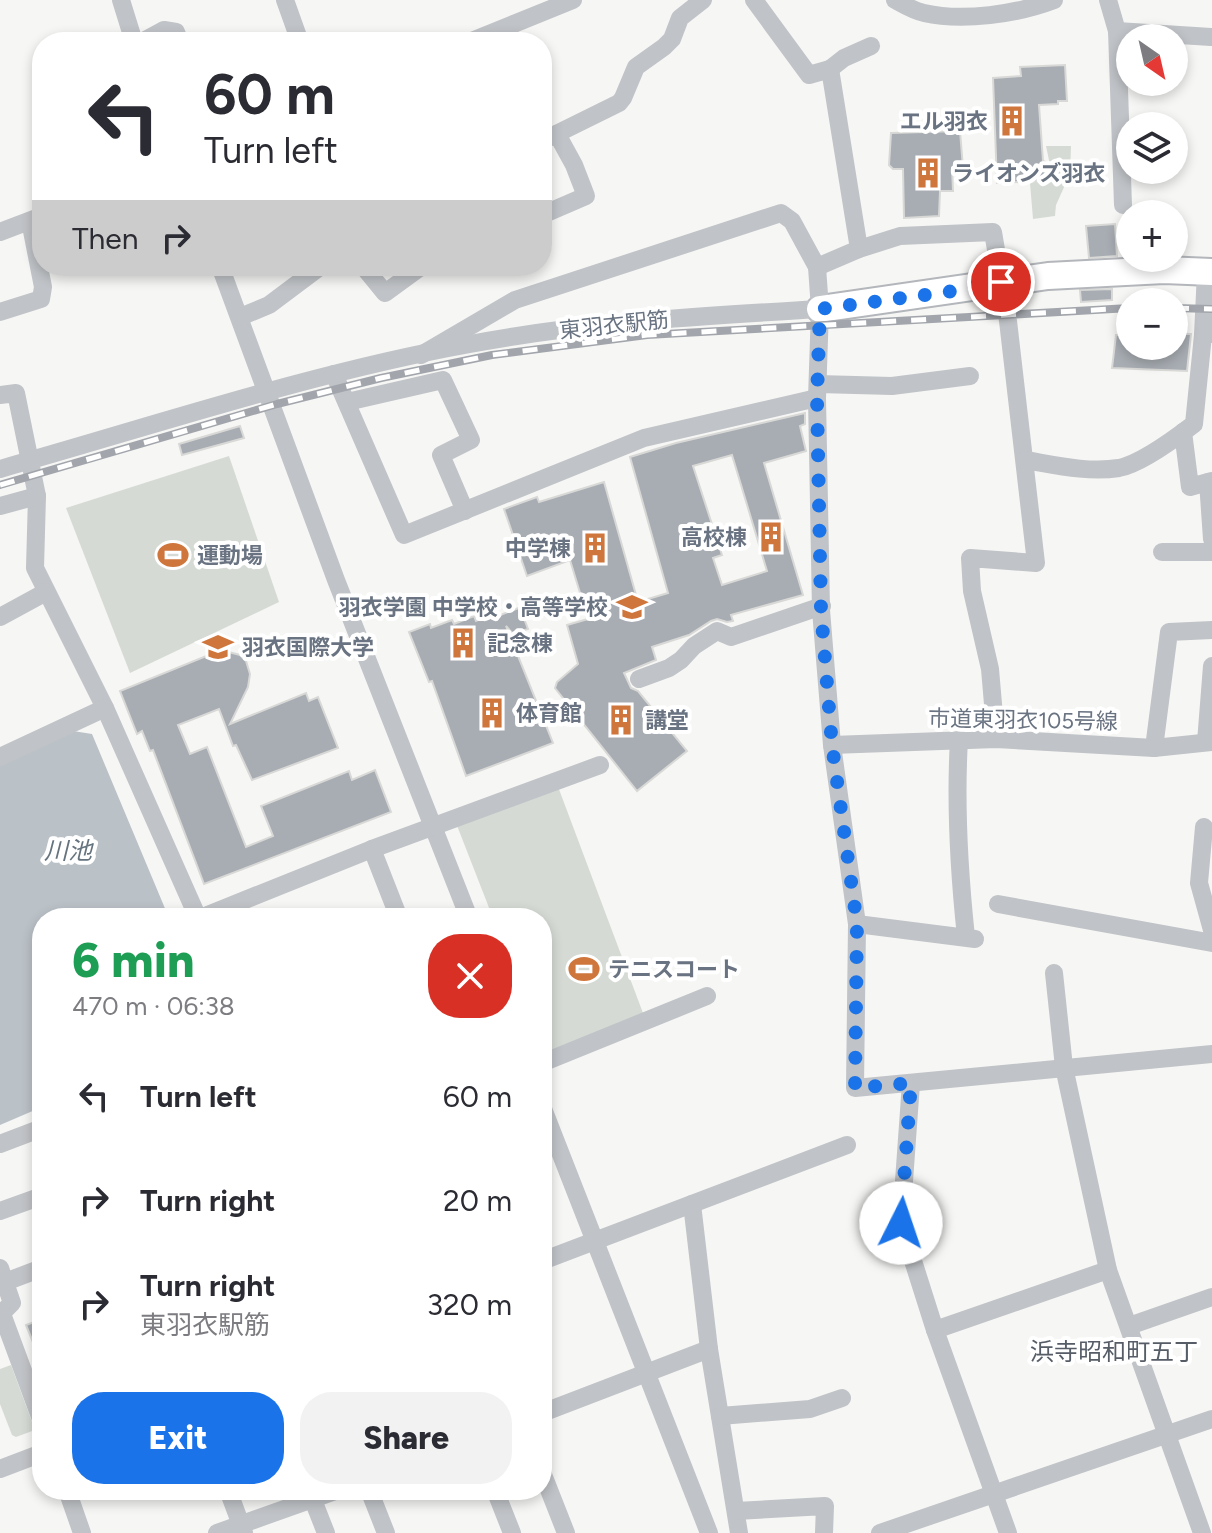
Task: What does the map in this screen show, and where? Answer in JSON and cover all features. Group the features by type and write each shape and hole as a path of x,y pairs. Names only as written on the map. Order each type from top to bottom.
{"street":[{"path":"121,0 131,32"},
{"path":"285,0 296,32"},
{"path":"491,32 554,4 573,0"},
{"path":"552,137 619,103 636,67 672,39 680,18 703,0"},
{"path":"754,0 809,75 830,69 844,58 871,46"},
{"path":"895,0 920,12 941,16 1033,8 1054,0"},
{"path":"1108,0 1116,28"},
{"path":"1188,36 1211,37"},
{"path":"830,69 859,249"},
{"path":"1119,96 1123,200"},
{"path":"552,140 574,165 586,196 552,211"},
{"path":"421,355 515,300 781,213 792,221 817,267 822,606 832,745 857,924 855,1088 1212,1054"},
{"path":"0,232 32,220"},
{"path":"817,267 900,236 993,232 1008,321 1036,563 970,558 972,591 990,669 996,739"},
{"name":"東羽衣駅筋","path":"0,469 334,374 470,344 627,321 820,309 1048,276 1164,270 1209,272"},
{"path":"1025,460 1084,469 1121,468 1194,424 1207,334 1209,272"},
{"path":"0,312 41,299 42,276"},
{"path":"224,276 336,580 465,908"},
{"path":"240,317 269,305 308,276"},
{"path":"371,276 385,293 408,276"},
{"path":"334,374 404,535 644,438 817,391 970,376"},
{"path":"347,402 443,380 471,440 441,455 465,511"},
{"path":"0,395 16,393 30,461 37,496 35,568 105,708 195,908"},
{"path":"1183,432 1190,487 1210,481 1212,539"},
{"path":"0,506 37,496"},
{"path":"1162,552 1212,552"},
{"path":"0,617 46,592"},
{"path":"639,679 669,668 717,631 731,637 822,606"},
{"path":"1154,748 1169,632 1212,630"},
{"path":"1209,742 1212,666"},
{"path":"0,757 105,708"},
{"name":"市道東羽衣105号線","path":"832,745 996,739 1154,748 1209,742"},
{"path":"857,924 970,938 958,862 955,799 959,740"},
{"path":"224,908 372,849 600,765"},
{"path":"1204,827 1199,883 1212,930"},
{"path":"372,849 395,908"},
{"path":"998,904 1212,943"},
{"path":"1054,973 1064,1067 1108,1270 1202,1533"},
{"path":"552,1059 707,996"},
{"path":"911,1083 901,1223 935,1330 1008,1533"},
{"path":"0,1144 32,1132"},
{"path":"552,1132 709,1533"},
{"path":"552,1258 847,1145"},
{"path":"0,1211 32,1200"},
{"path":"692,1204 709,1349 739,1533"},
{"path":"32,1270 3,1275 12,1303 1,1315 32,1396"},
{"path":"935,1330 1108,1270"},
{"path":"1129,1326 1212,1297"},
{"path":"552,1409 709,1349"},
{"path":"720,1416 810,1409 842,1398"},
{"path":"880,1533 902,1529 1212,1419"},
{"path":"0,1469 32,1457"},
{"path":"552,1497 566,1533"},
{"path":"70,1500 82,1533"},
{"path":"232,1500 243,1529"},
{"path":"217,1533 243,1529 313,1500 326,1533"},
{"path":"373,1500 386,1533"},
{"path":"499,1500 512,1533"},
{"path":"736,1511 825,1506 824,1533"}],"shaded area":[{"path":"1046,146 1071,146 1070,174 1056,205 1055,216 1033,219 1030,183 1041,181 1050,165"},
{"name":"運動場","path":"229,456 279,602 130,673 66,508"},
{"name":"テニスコート","path":"557,784 646,1021 552,1059 552,908 489,908 456,823"},
{"path":"11,1365 32,1422 32,1431 16,1437 12,1435 0,1404 0,1369"}],"water":[{"name":"川池","path":"73,731 92,734 165,908 32,908 32,1111 0,1125 0,766"}],"building":[{"name":"エル羽衣","path":"1065,65 1067,101 1039,105 1043,161 1050,164 1041,181 997,183 993,78 1021,76 1020,67"},
{"name":"ライオンズ羽衣","path":"960,131 963,168 952,168 953,191 940,191 939,216 904,218 903,169 893,169 889,165 891,133"},
{"path":"1115,224 1116,256 1089,258 1086,226"},
{"path":"1112,289 1112,300 1081,302 1080,290"},
{"path":"1188,334 1191,334 1187,371 1112,368 1116,335 1116,360 1188,360"},
{"path":"805,413 805,424 800,426 806,451 764,463 803,595 731,615 733,621 711,621 689,635 652,647 656,660 624,673 631,688 638,691 687,751 637,791 555,688 557,682 578,664 567,625 588,619 570,560 527,576 504,509 537,497 539,502 604,482 638,602 668,593 630,457","holes":["732,455 767,571 722,585 713,558 722,555 693,466"]},
{"path":"240,426 244,438 182,455 179,444"},
{"name":"体育館","path":"526,605 529,612 523,616 528,629 513,634 506,626 553,743 466,776 432,681 429,682 409,632 452,620 454,624 474,616 476,621 496,612 498,616"},
{"path":"221,650 240,655 246,661 250,674 248,687 230,724 306,693 309,701 318,697 338,748 252,780 236,745 233,746 219,709 178,725 190,754 207,747 246,847 273,836 261,806 349,771 352,780 375,770 391,812 204,884 153,750 150,751 142,731 137,734 120,691"},
{"path":"32,1323 32,1340 26,1325"}],"railway":[{"path":"1188,308 1212,309"},
{"path":"0,485 277,404 492,355 647,335 1116,309"}],"place":[{"name":"エル羽衣","path":"1012,121"},
{"name":"ライオンズ羽衣","path":"928,173"},
{"name":"高校棟","path":"771,537"},
{"name":"中学棟","path":"595,548"},
{"name":"運動場","path":"173,555"},
{"name":"羽衣学園 中学校・高等学校","path":"632,607"},
{"name":"記念棟","path":"463,643"},
{"name":"羽衣国際大学","path":"218,647"},
{"name":"体育館","path":"492,713"},
{"name":"講堂","path":"621,720"},
{"name":"テニスコート","path":"584,969"}],"district":[{"name":"浜寺昭和町五丁","path":"1114,1351"}],"route":[{"path":"901,1223 911,1083 855,1088 857,924 832,745 821,610 817,398 820,309 1001,282"}]}
